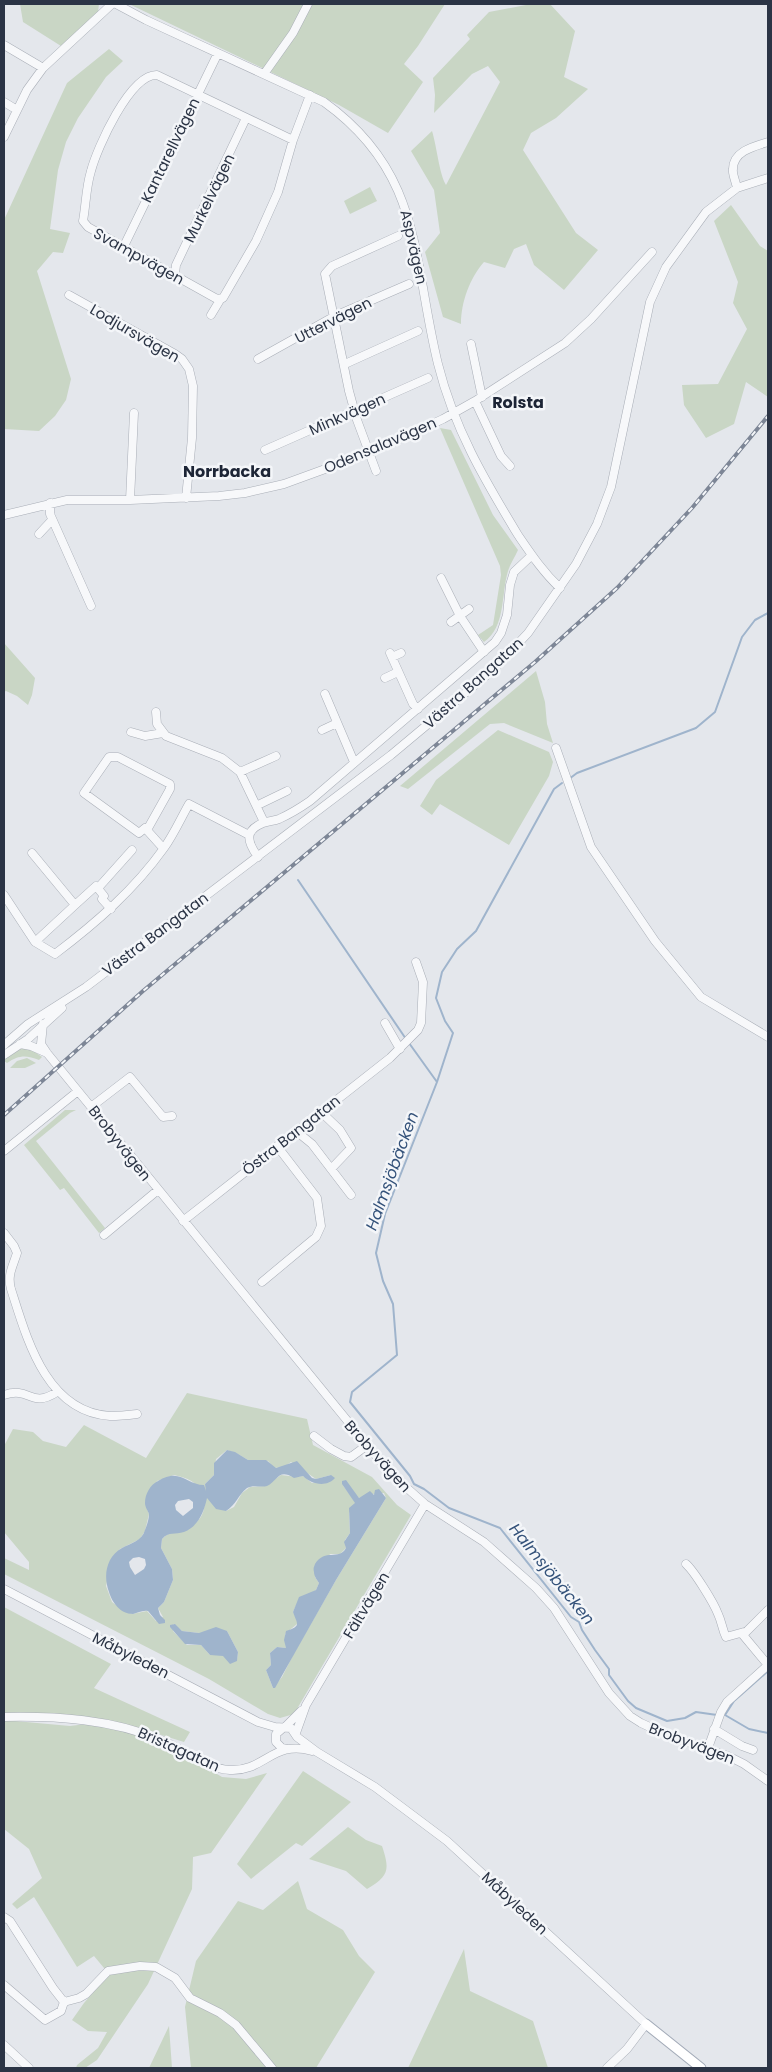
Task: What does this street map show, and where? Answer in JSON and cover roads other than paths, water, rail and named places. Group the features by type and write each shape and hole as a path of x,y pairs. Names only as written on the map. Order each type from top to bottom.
{"main road":[{"name":"Måbyleden","path":"646,2024 701,2068"}],"street":[{"name":"Aspvägen","path":"114,4 310,95 343,116 363,135 388,169 400,193 413,233 439,365 454,413 488,487 531,556 560,588"},
{"path":"4,137 17,110 43,68 114,4"},
{"path":"264,74 293,33 308,4"},
{"path":"4,45 43,68"},
{"name":"Kantarellvägen","path":"123,248 196,94 218,53"},
{"name":"Svampvägen","path":"220,300 123,248 88,227 83,221 90,172 106,131 129,94 147,77 157,75 293,140"},
{"path":"211,315 239,272 256,241 278,192 293,140 310,95"},
{"path":"4,102 17,110"},
{"name":"Murkelvägen","path":"177,278 175,274 176,265 246,118"},
{"path":"738,188 732,168 738,155 750,147 768,142"},
{"name":"Västra Bangatan","path":"4,1046 20,1039 29,1043 29,1034 41,1021 391,755 494,669 528,633 576,564 597,524 611,487 650,302 666,267 706,212 738,188 768,178"},
{"path":"376,470 354,412 335,316 325,277 328,269 398,236"},
{"name":"Odensalavägen","path":"4,515 50,503 73,500 186,498 245,493 273,488 369,453 454,413 479,399 565,343 591,319 652,252"},
{"name":"Uttervägen","path":"258,359 335,316 409,284"},
{"name":"Lodjursvägen","path":"69,295 175,354 182,359 189,369 194,386 192,438 186,498"},
{"path":"345,364 418,331"},
{"path":"471,344 479,399 501,456 510,466"},
{"name":"Minkvägen","path":"265,450 428,378"},
{"path":"130,500 134,414"},
{"path":"50,503 52,520 91,606"},
{"path":"39,534 52,520"},
{"path":"258,857 248,843 249,835 255,827 264,822 277,820 310,801 495,642 501,633 507,615 510,585 514,572 531,556"},
{"path":"441,578 460,616 484,652"},
{"path":"451,622 468,609"},
{"path":"401,653 391,655 413,704 418,709"},
{"path":"384,678 398,672"},
{"path":"325,694 354,762"},
{"path":"331,708 339,704"},
{"path":"156,712 157,724 166,736 222,758 240,772 258,805 264,822"},
{"path":"322,730 337,723"},
{"path":"131,732 145,736 163,733"},
{"path":"556,748 591,847 655,941 701,996 768,1037"},
{"path":"240,772 276,756"},
{"path":"147,830 170,789 170,784 118,757 109,757 84,792 139,833 145,828 164,848"},
{"path":"258,805 287,791"},
{"path":"4,895 35,942 55,954 96,923 124,896 164,848 189,804 249,835"},
{"path":"35,942 96,886 98,888 132,850"},
{"path":"32,853 75,905"},
{"path":"98,888 104,896 102,899 110,909"},
{"name":"Östra Bangatan","path":"183,1221 400,1049 418,1030 423,1010 424,982 416,962"},
{"path":"4,1055 20,1044 42,1044 41,1021"},
{"name":"Västra Bangatan","path":"4,1046 28,1024 41,1021"},
{"path":"385,1022 400,1049"},
{"name":"Brobyvägen","path":"29,1043 47,1053"},
{"name":"Brobyvägen","path":"42,1044 47,1053 366,1446 395,1478 425,1504 484,1542 536,1588 554,1608 609,1693 630,1716 667,1735 728,1756 744,1764 768,1781"},
{"path":"91,1107 130,1077 163,1117 172,1116"},
{"path":"4,1152 78,1091"},
{"path":"321,1112 340,1130 352,1148 331,1169"},
{"path":"296,1131 312,1144 350,1195"},
{"path":"262,1282 316,1237 320,1226 317,1198 277,1146"},
{"path":"104,1235 158,1190"},
{"path":"4,1233 17,1251 9,1283 15,1303 37,1360 57,1392 71,1402 91,1412 110,1416 137,1414"},
{"path":"4,1395 14,1391 22,1392 38,1400 45,1399 57,1392"},
{"path":"314,1436 344,1456 350,1457 366,1446"},
{"name":"Fältvägen","path":"296,1735 306,1705 425,1504"},
{"path":"686,1564 693,1571 719,1615 720,1627 726,1637 744,1632 768,1610"},
{"name":"Måbyleden","path":"4,1589 258,1722 291,1728 296,1735 317,1752 383,1793 447,1841 646,2024"},
{"path":"708,1748 714,1729 727,1702 768,1665 743,1636 744,1632"},
{"name":"Fältvägen","path":"284,1728 306,1705"},
{"name":"Bristagatan","path":"4,1717 92,1721 131,1729 162,1740 208,1764 228,1770 253,1767 263,1760 289,1748"},
{"name":"Måbyleden","path":"258,1722 282,1748 300,1748 317,1752"},
{"path":"263,1760 270,1753 278,1731 284,1728"},
{"path":"714,1729 752,1750"},
{"path":"289,1748 295,1744 296,1735"},
{"path":"4,1917 10,1921 64,2002"},
{"path":"64,2002 86,1994 108,1972 140,1966 156,1967 175,1978 190,1998 220,2013 236,2025 272,2068"},
{"path":"4,1985 45,2020 61,2011 64,2002"},
{"path":"607,2068 627,2048 646,2024"},
{"path":"4,2045 29,2068"}],"water":[{"path":"227,1450 235,1452 248,1460 266,1460 276,1468 297,1461 312,1478 316,1479 331,1475 335,1478 327,1483 319,1484 303,1476 294,1478 285,1474 281,1475 267,1486 247,1488 226,1511 216,1509 207,1498 202,1513 193,1526 184,1532 170,1534 162,1539 161,1548 172,1569 173,1580 164,1602 158,1608 165,1623 159,1624 148,1611 133,1614 120,1610 112,1600 107,1586 107,1567 112,1556 144,1534 149,1516 145,1503 148,1490 155,1483 166,1477 178,1476 204,1485 206,1491 205,1484 214,1475 214,1463","holes":["189,1499 193,1502 193,1508 183,1516 176,1510 175,1505 178,1501","133,1558 145,1559 146,1565 144,1569 135,1575 129,1562"]},
{"path":"346,1480 359,1498 370,1491 374,1495 375,1490 379,1489 386,1498 336,1580 275,1688 273,1688 266,1670 271,1665 270,1653 277,1647 286,1648 284,1640 286,1631 294,1628 297,1624 293,1612 299,1597 316,1590 319,1583 314,1573 315,1564 319,1559 327,1555 340,1554 346,1548 344,1542 350,1533 349,1508 355,1503 342,1484 342,1481"},
{"path":"175,1624 182,1631 199,1633 216,1627 227,1631 238,1652 237,1661 230,1664 223,1656 210,1655 201,1645 185,1644 170,1627 170,1625"}],"waterway":[{"path":"569,779 577,773 696,728 715,712 742,637 755,620 768,613"},
{"path":"437,1082 453,1033 445,1021 436,998 442,972 457,949 476,931 554,789 562,783"},
{"path":"298,880 406,1039"},
{"name":"Halmsjöbäcken","path":"409,1043 437,1082 385,1214 376,1253 383,1281 393,1304 397,1355 352,1392 350,1402 410,1476 414,1484 424,1489 449,1508 500,1528 571,1617 579,1622 582,1630 609,1669 609,1675 628,1701 636,1708 667,1721 685,1718 696,1712 717,1715"},
{"path":"768,1671 734,1701 725,1715 749,1729 768,1733"}],"railway":[{"path":"4,1115 143,991 535,662 617,588 692,508 768,416"}],"district":[{"name":"Rolsta","path":"518,402"},
{"name":"Norrbacka","path":"227,471"}]}
